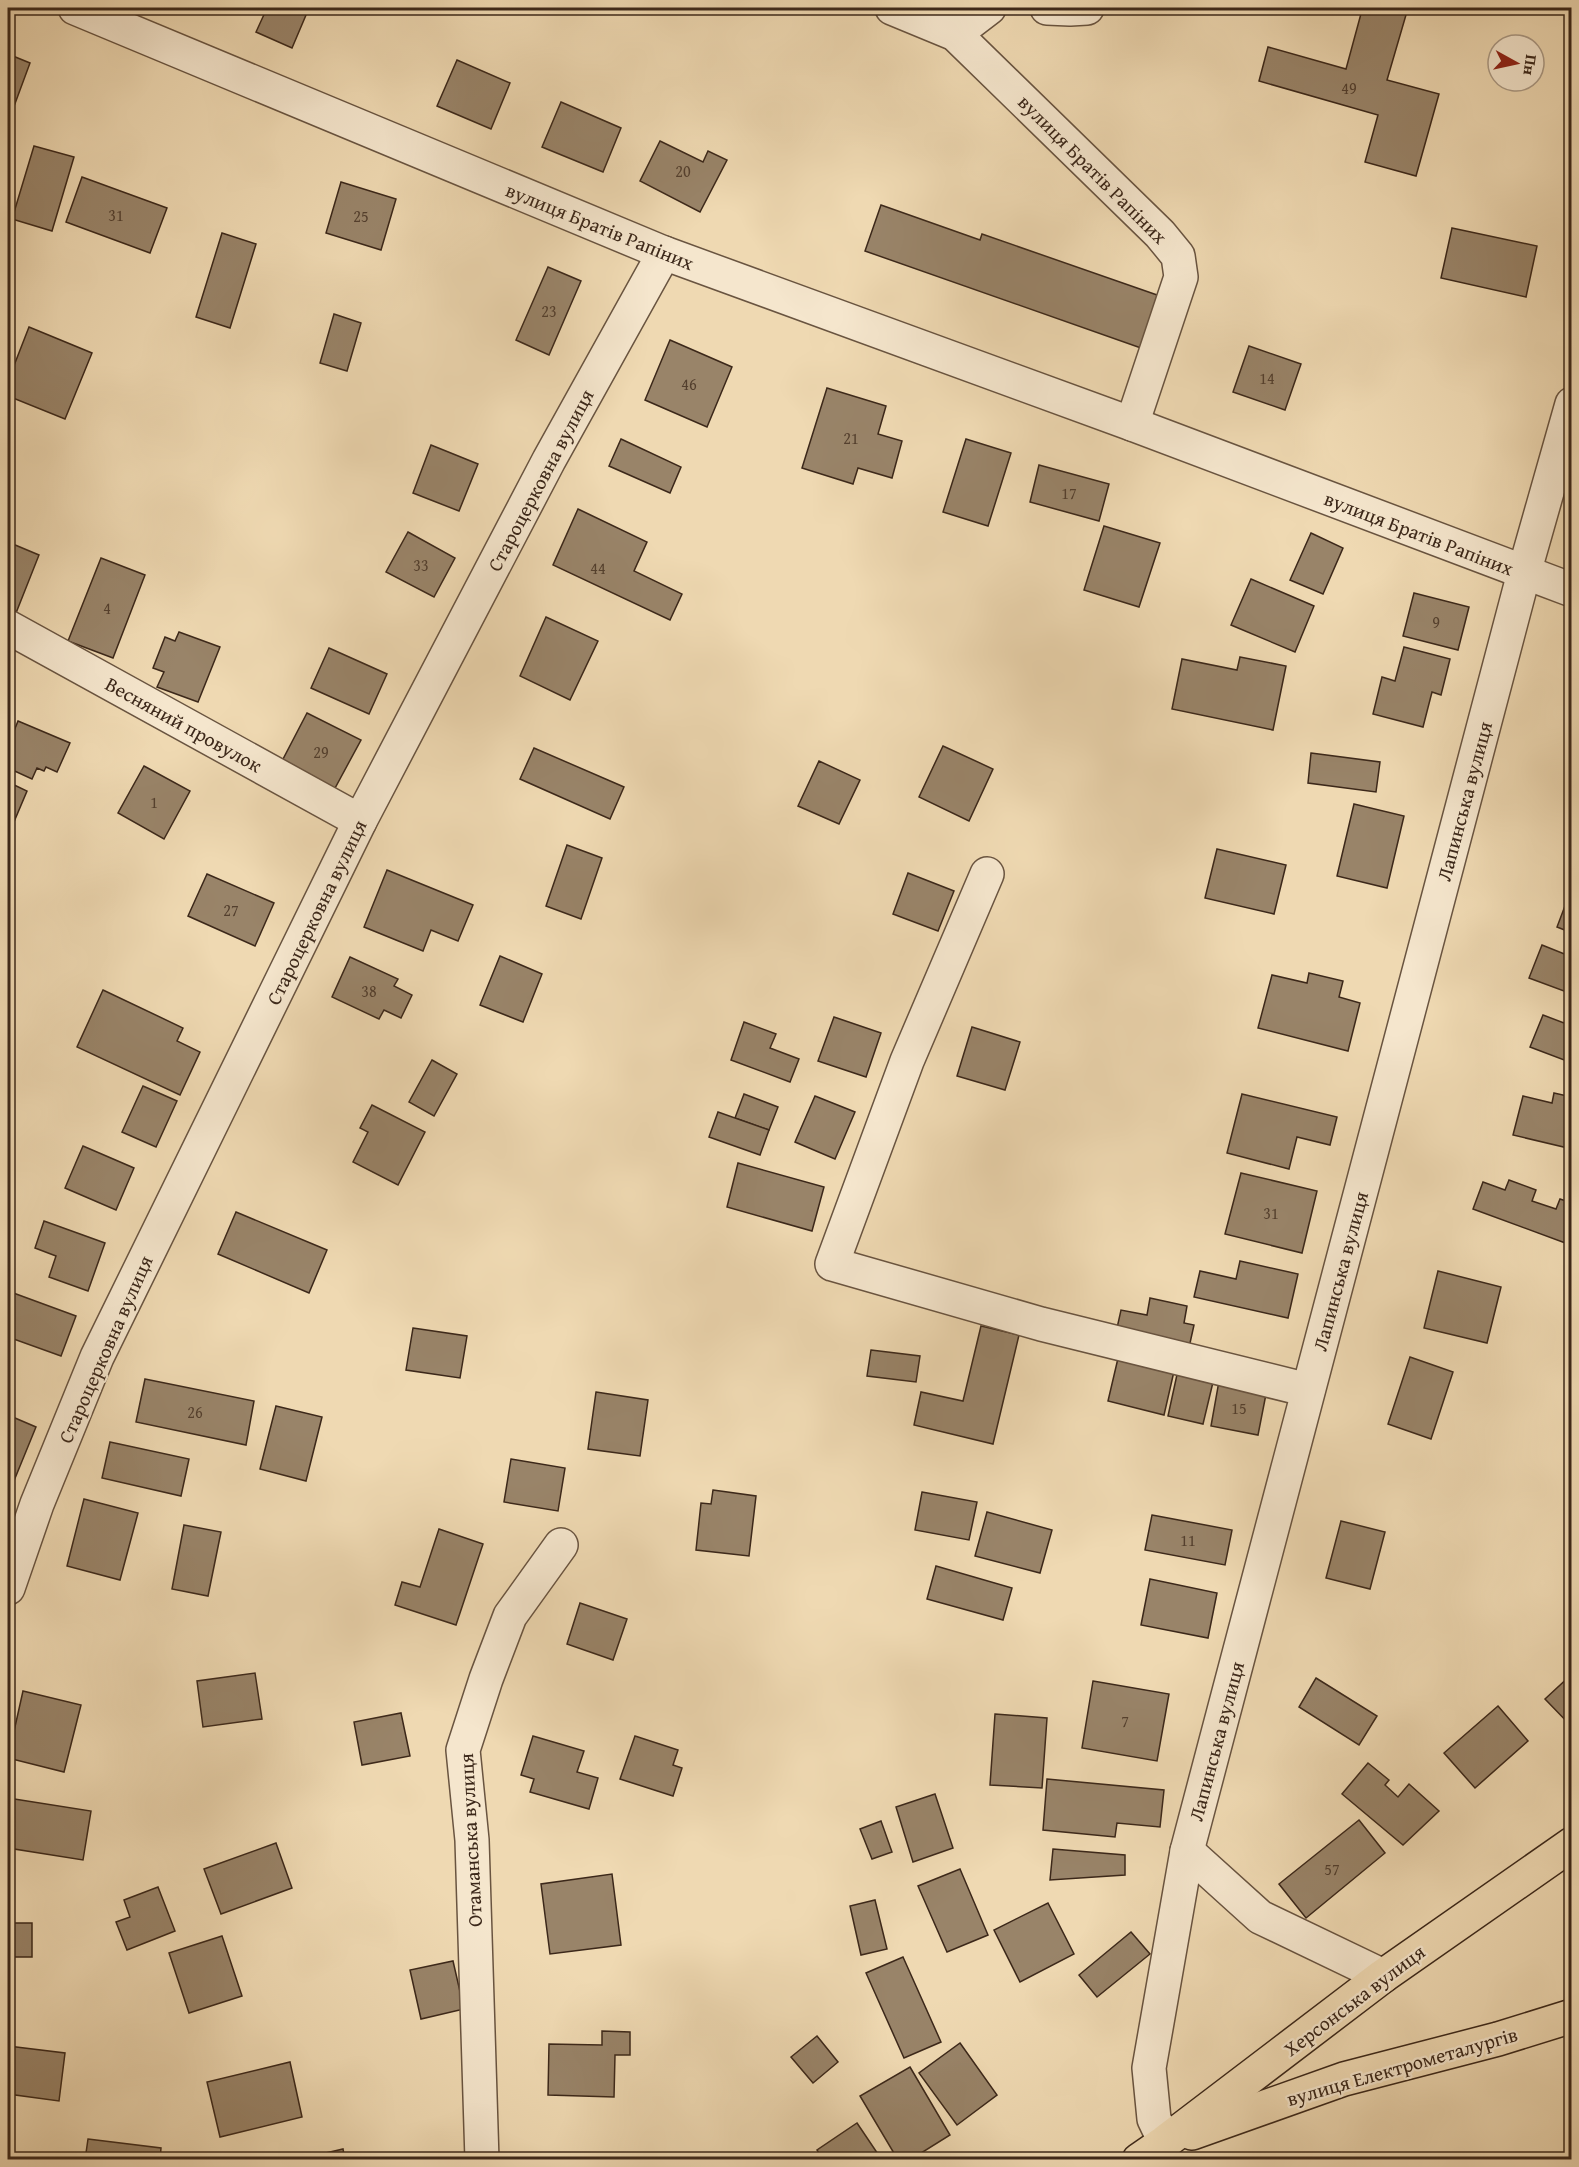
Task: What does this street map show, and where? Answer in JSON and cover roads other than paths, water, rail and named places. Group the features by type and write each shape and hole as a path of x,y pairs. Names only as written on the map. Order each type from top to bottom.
{"main road":[{"name":"Херсонська вулиця","path":"1152,2151 1383,1976 1572,1844"},
{"name":"вулиця Електрометалургів","path":"1152,2151 1344,2079 1498,2039 1572,2016"}],"street":[{"name":"вулиця Братів Рапіних","path":"75,8 664,254 1132,424 1572,590"},
{"name":"вулиця Братів Рапіних","path":"892,8 956,34 1160,234 1178,256 1181,277 1132,424"},
{"path":"956,34 989,8"},
{"path":"1047,8 1088,8"},
{"name":"Староцерковна вулиця","path":"8,1588 37,1504 97,1357 360,821 549,460 664,254"},
{"name":"Лапинська вулиця","path":"1152,2151 1154,2118 1149,2067 1187,1851 1524,573 1572,404"},
{"name":"Весняний провулок","path":"8,627 360,821"},
{"path":"987,874 907,1061 832,1264 1041,1324 1308,1390"},
{"name":"Отаманська вулиця","path":"482,2160 472,1840 463,1750 510,1616 561,1545"},
{"path":"1187,1851 1260,1917 1383,1976"}]}
